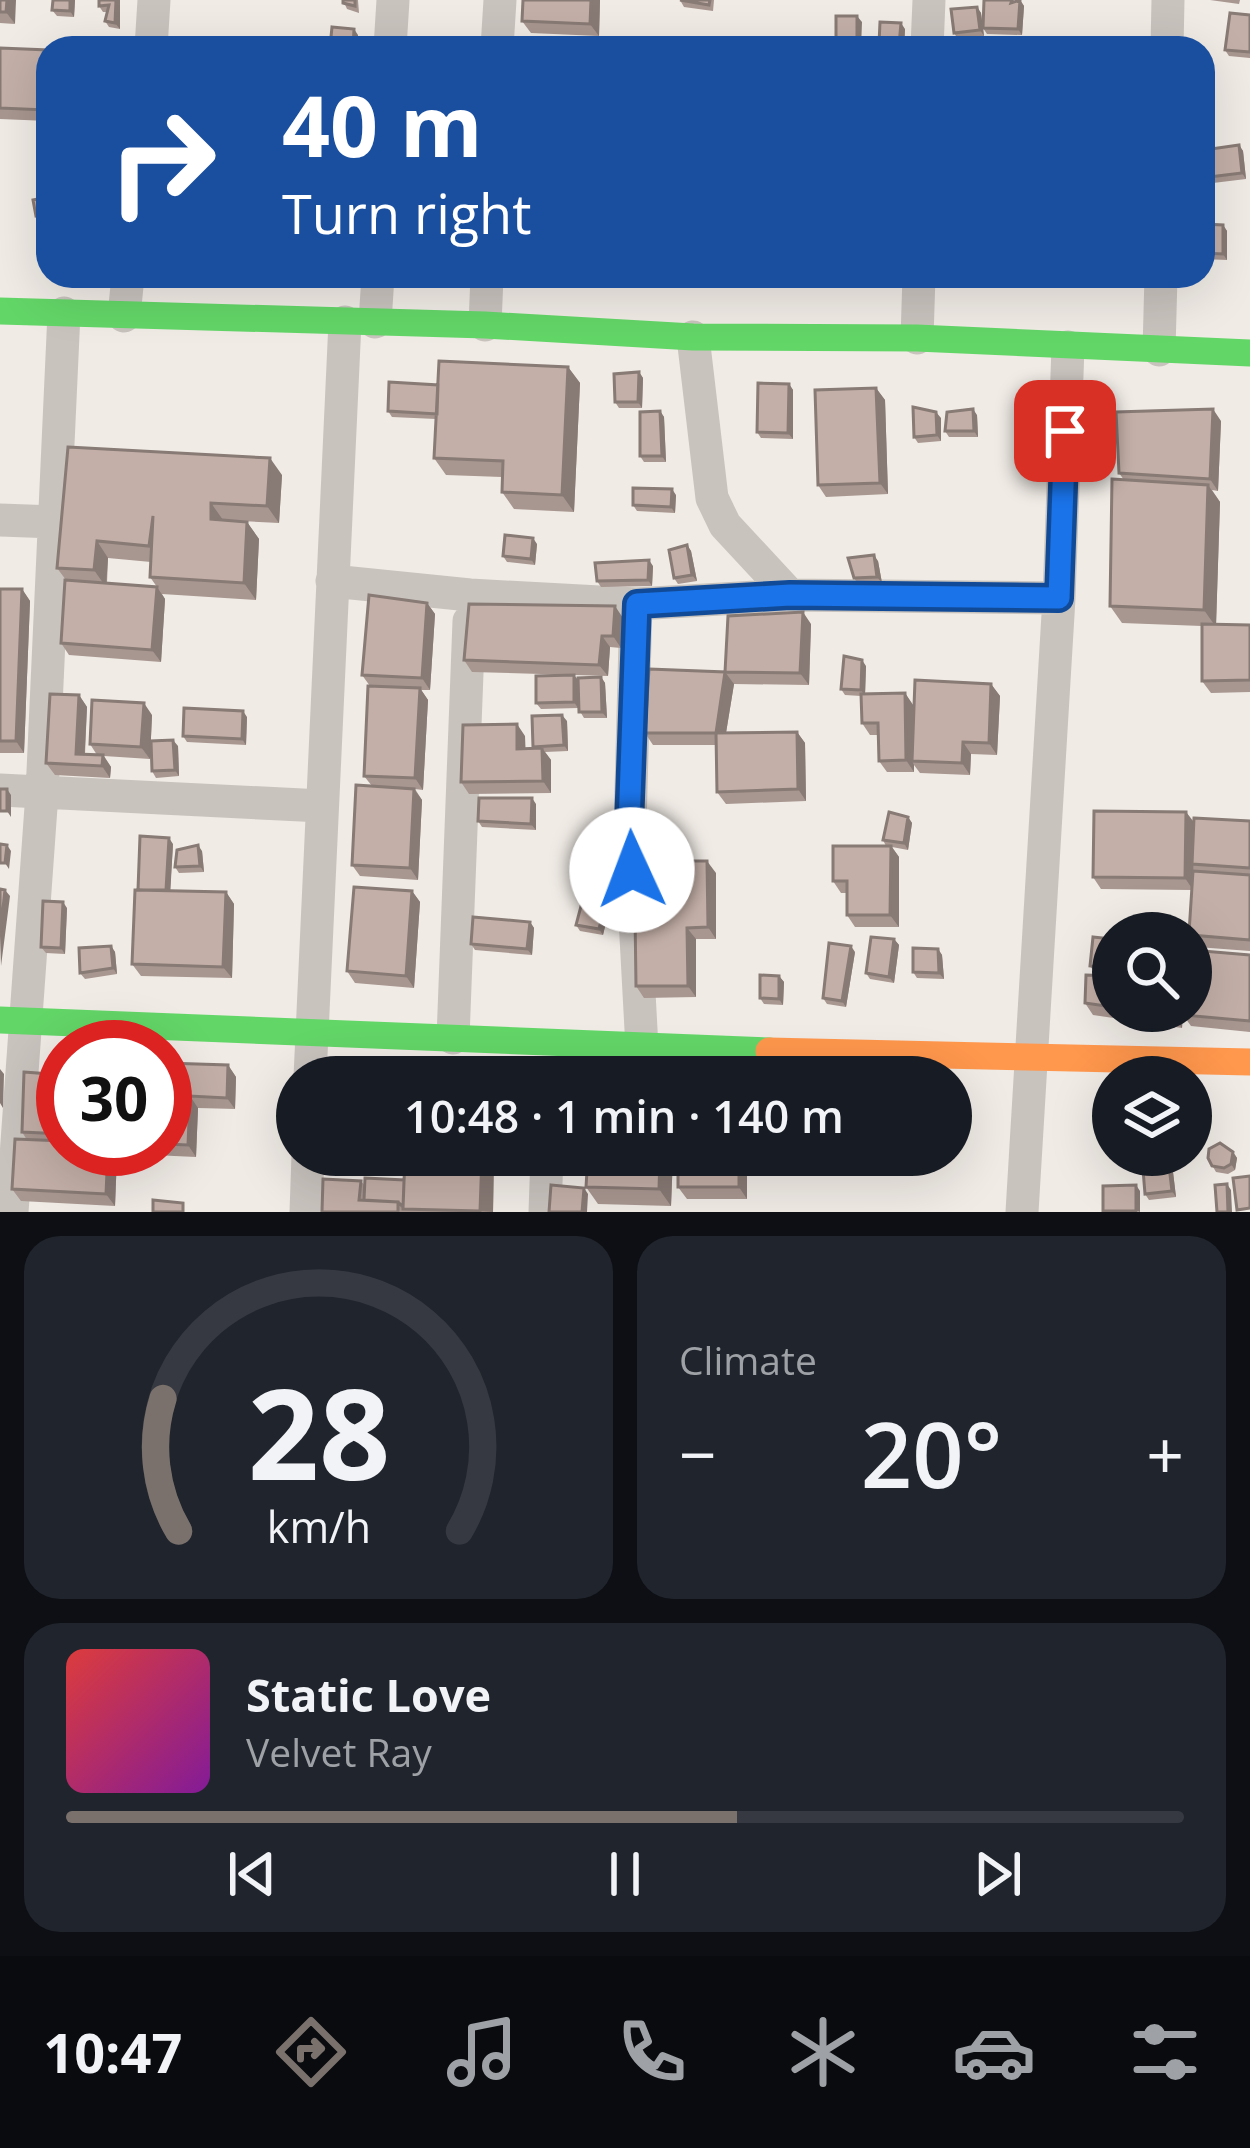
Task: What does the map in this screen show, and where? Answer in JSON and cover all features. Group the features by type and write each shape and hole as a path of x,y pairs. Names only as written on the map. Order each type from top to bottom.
{"street":[{"path":"152,36 154,0"},
{"path":"391,36 393,0"},
{"path":"498,36 500,0"},
{"path":"928,36 929,0"},
{"path":"1166,36 1168,0"},
{"path":"124,316 127,288"},
{"path":"310,1056 332,581 360,322 373,288"},
{"path":"485,325 487,288"},
{"path":"917,338 919,288"},
{"path":"1159,350 1161,288"},
{"path":"0,311 485,325 693,338 917,338 1250,353"},
{"path":"12,1212 12,1020 42,793 64,313"},
{"path":"693,338 712,498 725,525 790,595"},
{"path":"1022,1212 1059,598 1068,347"},
{"path":"0,520 55,522"},
{"path":"332,581 637,604 790,595 1059,598"},
{"path":"453,1038 470,595"},
{"path":"637,604 629,826 642,1048"},
{"path":"0,790 322,806"},
{"path":"12,1020 642,1048 1250,1061"},
{"path":"551,1043 551,1056"},
{"path":"306,1212 307,1176"},
{"path":"545,1212 546,1176"}],"building":[{"path":"53,0 70,0 70,11 52,10"},
{"path":"99,0 116,0 115,23 105,21 109,5 99,6"},
{"path":"523,0 591,0 590,24 522,21"},
{"path":"984,0 1020,0 1018,29 983,28"},
{"path":"977,7 980,30 954,33 951,9"},
{"path":"1230,13 1250,15 1250,52 1225,50"},
{"path":"836,16 857,16 857,36 836,36"},
{"path":"880,22 901,23 900,36 879,36"},
{"path":"332,27 354,29 354,36 331,36"},
{"path":"0,48 36,50 36,110 0,108"},
{"path":"1239,145 1242,173 1215,176 1215,148"},
{"path":"1215,225 1223,225 1223,254 1215,254"},
{"path":"439,361 568,367 562,495 502,492 503,461 434,458"},
{"path":"639,372 638,402 615,402 614,374"},
{"path":"389,382 438,385 437,414 388,411"},
{"path":"758,383 789,384 788,433 757,432"},
{"path":"876,388 880,483 818,485 815,390"},
{"path":"913,407 936,412 937,435 914,437"},
{"path":"973,409 974,431 945,431 947,412"},
{"path":"1213,409 1210,479 1119,473 1116,412"},
{"path":"660,411 662,456 640,456 640,412"},
{"path":"68,447 270,458 267,506 211,503 211,519 247,522 244,583 150,577 153,516 149,546 97,541 94,570 57,568"},
{"path":"1112,479 1208,485 1204,610 1110,606"},
{"path":"633,488 672,489 671,507 633,505"},
{"path":"505,535 533,538 531,559 503,556"},
{"path":"687,545 692,575 674,578 669,550"},
{"path":"874,555 877,577 854,578 848,558"},
{"path":"649,560 648,580 597,581 595,563"},
{"path":"65,580 157,587 152,650 61,643"},
{"path":"0,589 22,589 16,741 0,741"},
{"path":"369,595 427,603 422,678 362,675"},
{"path":"469,604 615,606 613,636 602,636 599,665 464,660"},
{"path":"803,612 800,673 725,672 728,616"},
{"path":"1202,624 1250,625 1250,680 1202,681"},
{"path":"844,656 862,660 861,690 841,689"},
{"path":"649,669 725,672 716,733 645,733"},
{"path":"574,675 574,702 536,703 536,676"},
{"path":"601,677 602,712 579,712 578,678"},
{"path":"915,680 991,684 989,743 963,742 962,763 912,761"},
{"path":"368,686 420,688 415,778 364,776"},
{"path":"905,693 906,760 879,761 878,723 862,723 861,694"},
{"path":"50,694 79,695 76,754 103,755 102,766 46,763"},
{"path":"92,700 144,703 141,747 90,744"},
{"path":"184,708 243,711 242,739 183,736"},
{"path":"562,715 564,745 533,747 532,716"},
{"path":"517,724 517,749 542,748 543,781 461,782 463,725"},
{"path":"797,732 798,789 717,792 716,733"},
{"path":"173,740 175,770 152,771 151,741"},
{"path":"356,785 414,789 410,868 352,865"},
{"path":"0,789 7,789 7,811 0,811"},
{"path":"479,798 532,798 531,824 478,821"},
{"path":"1094,811 1186,812 1185,878 1093,877"},
{"path":"889,812 908,817 904,843 883,840"},
{"path":"1194,818 1250,821 1250,868 1192,864"},
{"path":"140,836 169,838 166,890 138,890"},
{"path":"0,844 7,845 5,863 0,863"},
{"path":"198,845 200,866 175,867 177,850"},
{"path":"833,846 891,846 890,915 847,915 847,881 833,881"},
{"path":"654,861 707,861 708,927 687,928 688,986 636,986 635,913 655,912"},
{"path":"1193,871 1250,875 1250,940 1212,937 1212,912 1190,912"},
{"path":"354,887 412,891 406,976 347,971"},
{"path":"0,889 5,890 0,936"},
{"path":"135,890 226,892 223,967 132,964"},
{"path":"43,901 63,902 61,948 41,947"},
{"path":"581,906 604,908 599,929 576,925"},
{"path":"473,917 530,922 527,949 471,944"},
{"path":"871,937 894,939 889,977 866,973"},
{"path":"829,943 851,946 842,1001 823,998"},
{"path":"111,946 113,968 80,973 79,948"},
{"path":"913,948 938,949 939,973 913,972"},
{"path":"1212,952 1250,955 1250,1021 1212,1018"},
{"path":"760,975 779,976 779,999 760,998"},
{"path":"1086,975 1092,975 1092,1004 1085,1003"},
{"path":"192,1064 228,1065 227,1098 192,1096"},
{"path":"24,1072 36,1073 36,1133 22,1132"},
{"path":"15,1139 36,1140 36,1176 107,1176 106,1194 12,1189"},
{"path":"1220,1143 1233,1152 1231,1164 1212,1166 1212,1147"},
{"path":"404,1176 481,1176 480,1211 403,1209"},
{"path":"587,1176 659,1176 659,1189 586,1187"},
{"path":"678,1176 739,1176 739,1187 678,1187"},
{"path":"1144,1176 1170,1176 1172,1191 1145,1194"},
{"path":"1250,1176 1250,1208 1237,1210 1233,1178"},
{"path":"365,1178 404,1180 403,1207 398,1202 364,1200"},
{"path":"323,1179 361,1181 359,1200 398,1202 398,1212 322,1212"},
{"path":"1227,1184 1228,1212 1217,1212 1215,1185"},
{"path":"551,1185 584,1188 582,1212 549,1212"},
{"path":"1136,1185 1136,1211 1103,1211 1103,1186"},
{"path":"153,1200 183,1203 183,1212 153,1212"}],"traffic: fast":[{"path":"0,311 485,325 693,337 917,338 1250,353"},
{"path":"0,1020 769,1051"}],"traffic: slow":[{"path":"769,1051 1250,1062"}],"route":[{"path":"632,870 629,826 637,604 790,595 1059,598 1065,431"}]}
